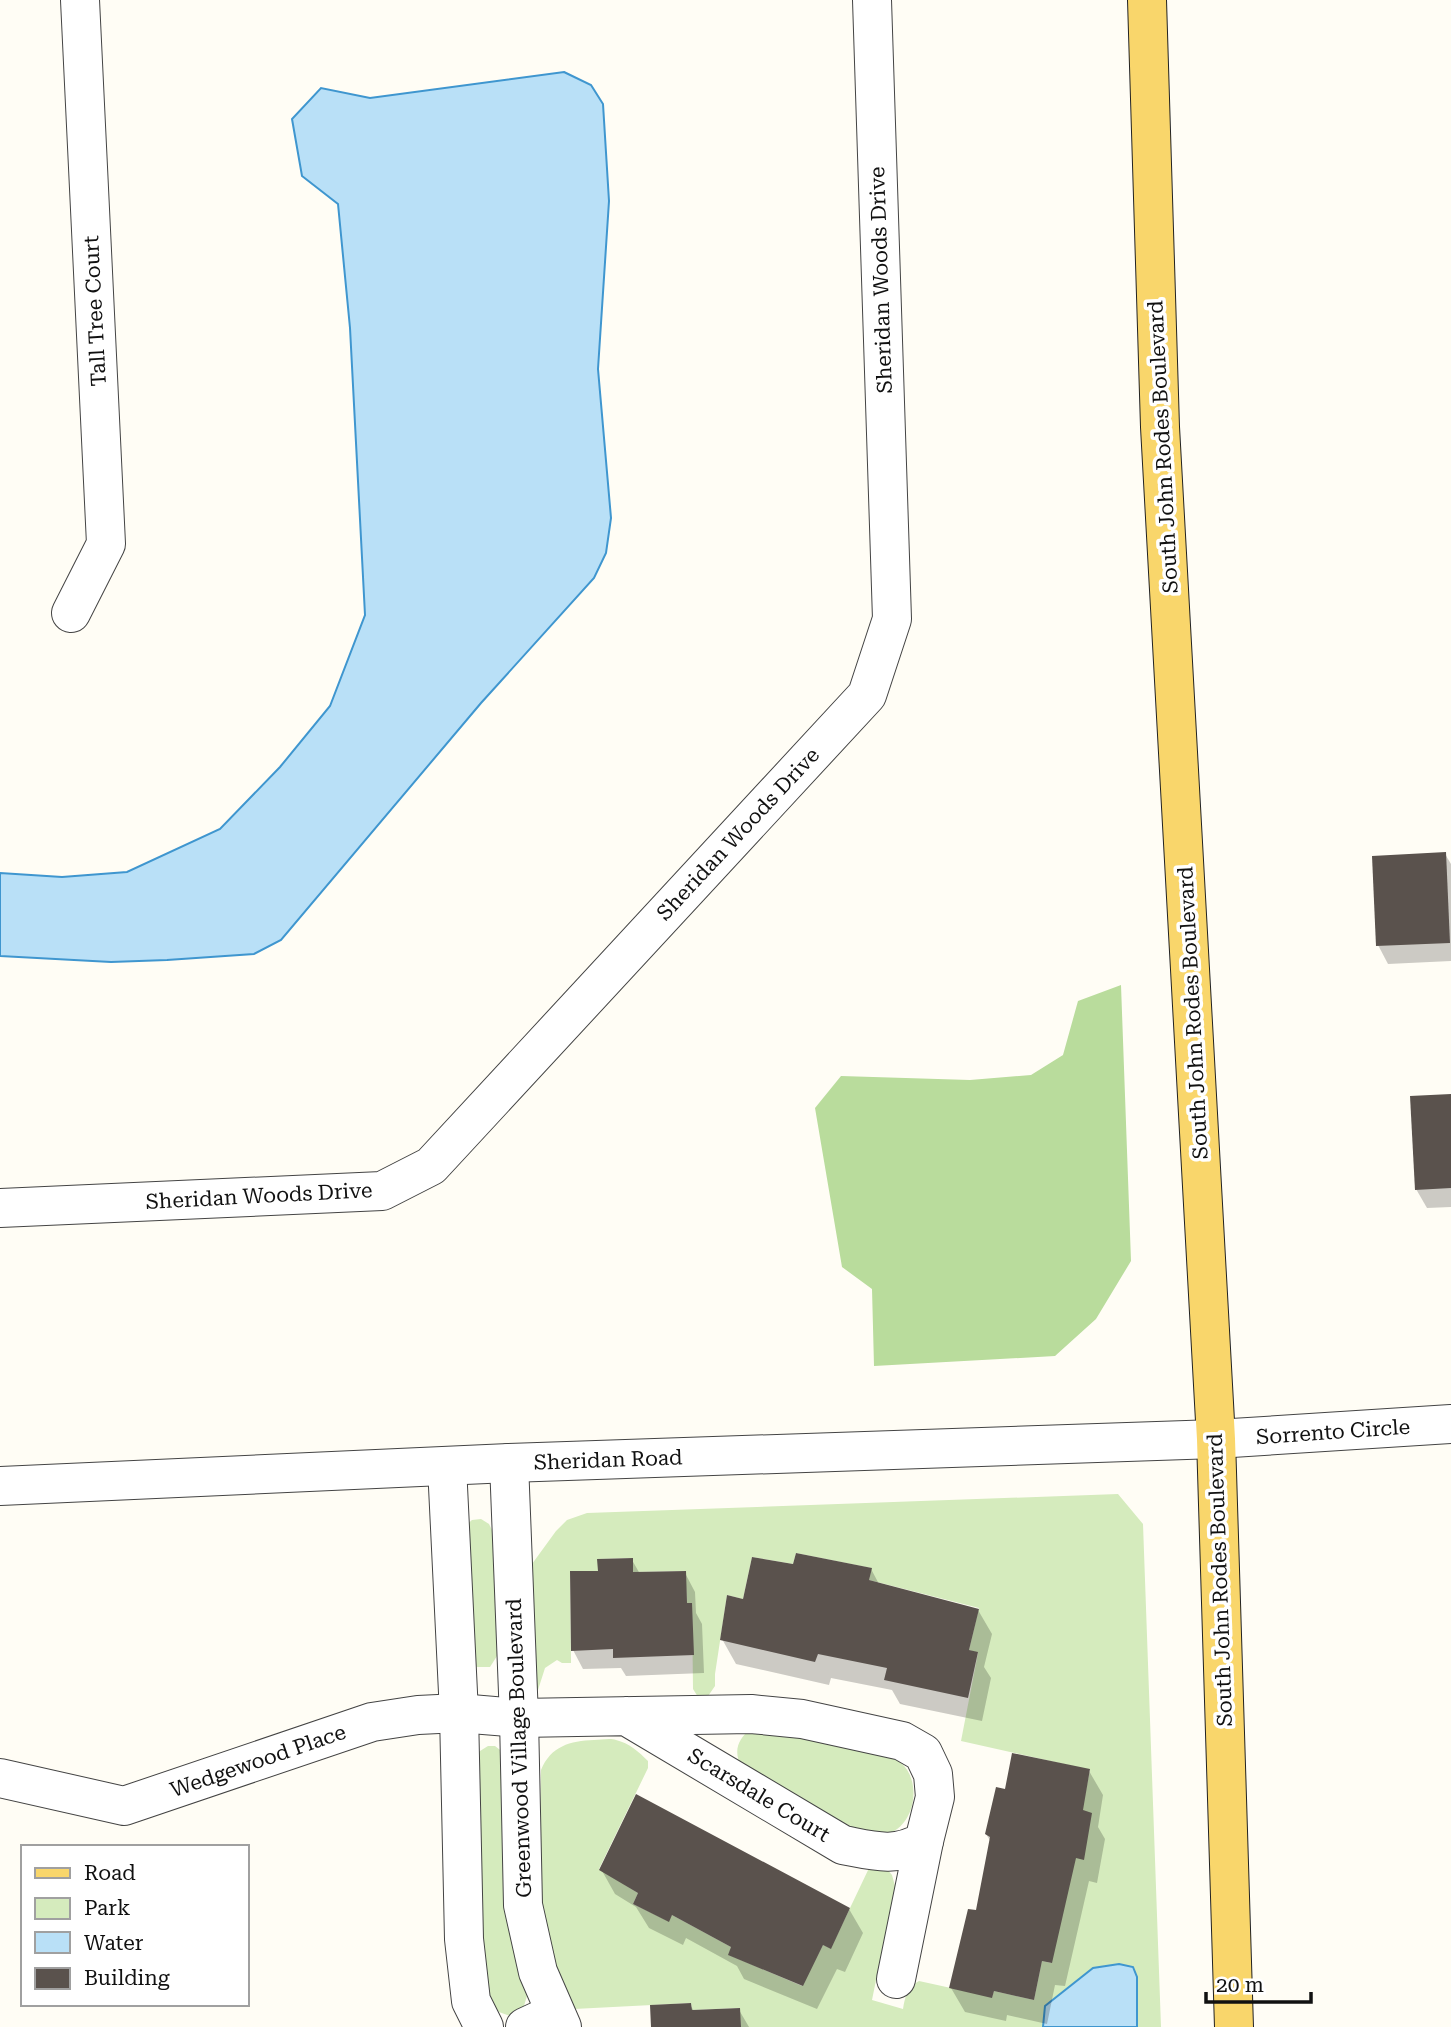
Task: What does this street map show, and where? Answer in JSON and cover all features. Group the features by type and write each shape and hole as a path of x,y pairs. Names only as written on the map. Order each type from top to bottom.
{"main road":[{"name":"South John Rodes Boulevard","path":"1147,0 1160,427 1216,1439 1234,2027"}],"street":[{"name":"Tall Tree Court","path":"71,614 106,544 80,0"},
{"name":"Sheridan Woods Drive","path":"0,1208 382,1191 431,1166 867,695 892,619 872,0"},
{"name":"Sorrento Circle","path":"1216,1439 1451,1424"},
{"name":"Sheridan Road","path":"0,1486 509,1463 1216,1439"},
{"name":"Greenwood Village Boulevard","path":"509,1463 523,1905 547,2022"},
{"path":"447,1466 459,1713 464,1939 471,2001 484,2027"},
{"name":"Wedgewood Place","path":"0,1778 124,1806 372,1722 418,1715 459,1713 519,1718"},
{"name":"Scarsdale Court","path":"519,1718 626,1716 751,1714 802,1719 902,1741 923,1753 933,1774 935,1797 923,1841 909,1849 883,1853 843,1845 626,1716"},
{"path":"896,1979 923,1841"}],"green space":[{"path":"1121,985 1131,1261 1096,1319 1055,1356 874,1366 872,1289 842,1267 815,1108 841,1076 970,1080 1031,1075 1063,1055 1078,1001"},
{"path":"1118,1494 1143,1524 1161,2027 741,2027 739,2008 692,2010 691,2003 574,2009 567,2006 539,1899 541,1770 550,1755 562,1746 614,1739 637,1751 648,1761 648,1768 599,1869 638,1893 633,1904 668,1921 672,1915 731,1947 729,1955 802,1986 823,1945 831,1948 870,1866 886,1868 892,1875 895,1886 872,2000 903,2009 909,1989 919,1981 992,1997 994,1991 1034,2000 1042,1961 1051,1963 1090,1770 961,1741 978,1653 969,1650 979,1608 869,1580 871,1568 796,1553 793,1564 752,1557 743,1599 727,1595 715,1686 706,1699 698,1697 693,1689 692,1604 687,1603 685,1571 633,1572 632,1558 598,1559 598,1571 570,1571 571,1663 557,1660 545,1668 538,1690 535,1685 532,1564 567,1520 587,1513"},
{"path":"481,1519 489,1524 494,1534 497,1656 490,1667 477,1667 468,1660 464,1527 472,1520"},
{"path":"752,1728 853,1747 900,1762 912,1781 914,1793 908,1816 893,1832 869,1834 743,1770 737,1752 739,1742"},
{"path":"488,1746 495,1746 504,1753 527,1996 523,2009 513,2017 499,2012 484,1993 472,1756"}],"water":[{"path":"564,72 591,85 603,104 609,201 598,369 611,518 606,553 594,578 481,703 281,940 254,954 167,960 111,962 0,956 0,873 62,877 127,872 220,829 280,767 330,706 365,615 350,328 338,204 302,176 292,119 321,88 370,98"},
{"path":"1119,1964 1133,1967 1137,1977 1137,2027 1043,2027 1045,2006 1093,1968"}],"building":[{"path":"1446,852 1450,943 1376,946 1372,856"},
{"path":"1451,1094 1451,1188 1415,1190 1410,1096"},
{"path":"796,1553 872,1568 869,1580 979,1609 969,1650 978,1652 968,1698 884,1680 887,1668 818,1654 815,1662 720,1640 727,1595 743,1599 752,1557 793,1564"},
{"path":"633,1558 633,1572 686,1571 687,1603 692,1603 694,1655 613,1658 613,1649 571,1651 570,1571 598,1571 597,1559"},
{"path":"1012,1753 1090,1769 1083,1810 1092,1813 1084,1860 1076,1858 1052,1963 1042,1961 1034,2000 994,1991 992,1998 949,1988 968,1909 976,1910 990,1837 985,1834 996,1787 1005,1789"},
{"path":"636,1794 850,1908 831,1949 823,1945 803,1986 728,1955 731,1947 672,1915 669,1922 633,1904 638,1893 599,1870"},
{"path":"691,2003 692,2010 740,2008 741,2027 651,2027 650,2005"}]}
